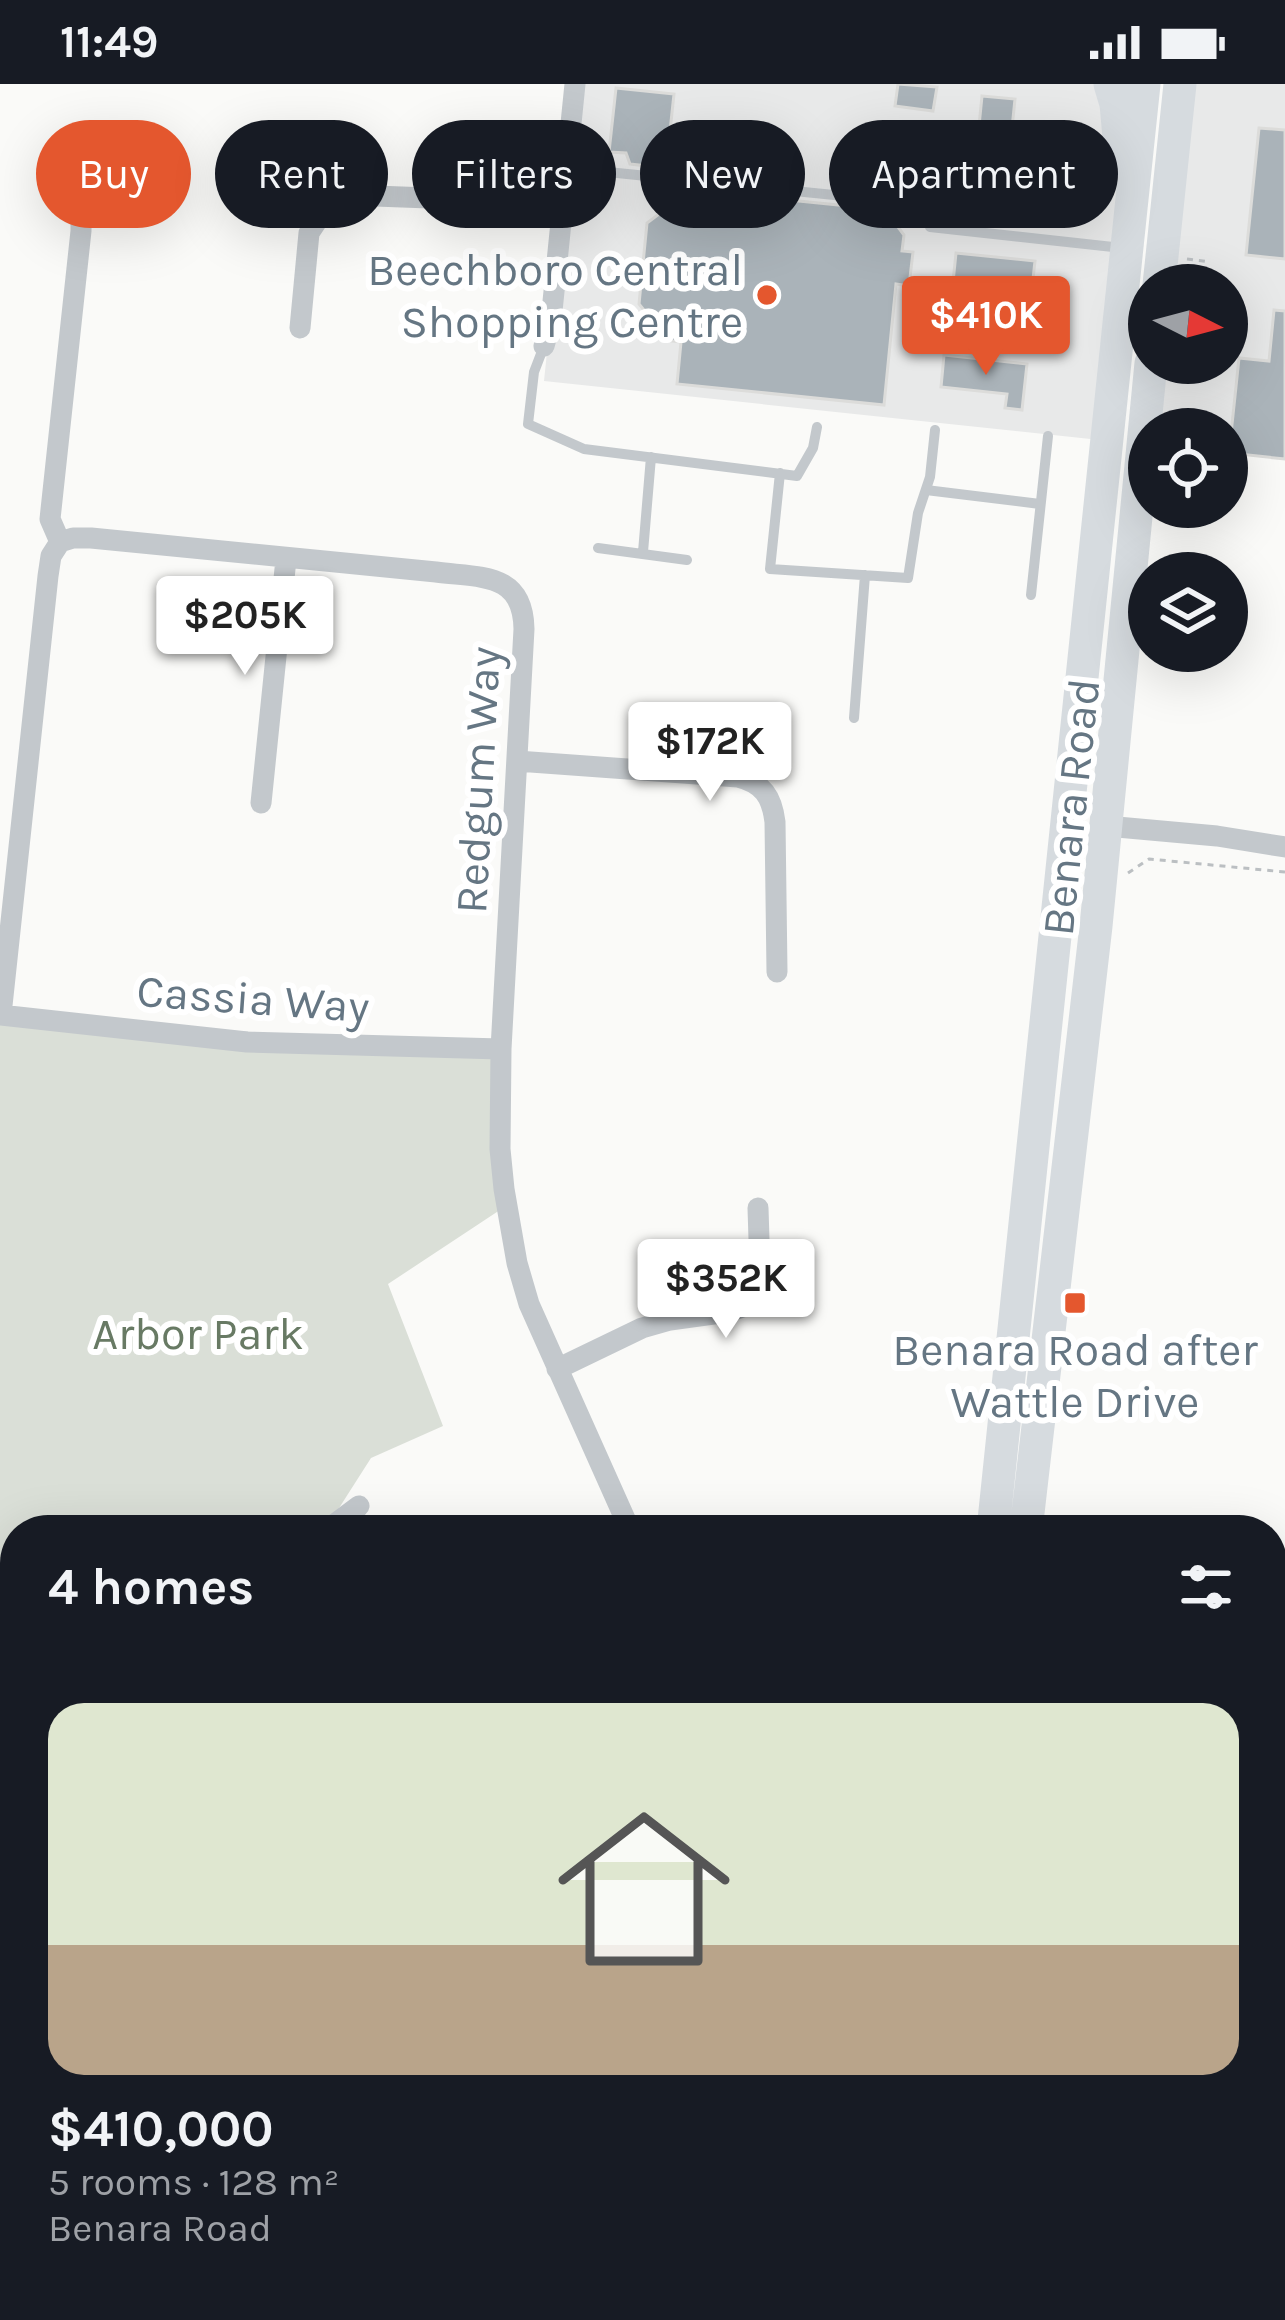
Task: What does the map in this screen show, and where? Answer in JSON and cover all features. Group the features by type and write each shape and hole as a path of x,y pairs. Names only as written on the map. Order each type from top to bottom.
{"main road":[{"path":"1110,84 1122,155 1120,248"},
{"path":"1126,418 1106,307 1120,248 1144,84"},
{"path":"1167,264 1180,84"},
{"path":"1120,248 1139,252 1154,264"},
{"name":"Benara Road","path":"1027,1515 1069,823 1126,418 1141,384"},
{"name":"Benara Road","path":"996,1515 1106,826 1126,418"},
{"path":"1069,823 1106,826"}],"street":[{"path":"571,120 574,84"},
{"path":"300,328 309,232 329,203 348,195 412,197"},
{"path":"0,1016 48,575 60,542 50,519 82,228"},
{"path":"544,346 551,321 560,228"},
{"name":"Redgum Way","path":"60,542 91,538 436,572 492,580 518,596 524,612 500,1149 509,1226 529,1304 623,1515"},
{"path":"261,803 286,559"},
{"path":"517,761 752,780 773,804 777,972"},
{"path":"1106,826 1285,847"},
{"name":"Cassia Way","path":"0,1016 247,1042 501,1049"},
{"path":"557,1369 642,1328 742,1307 757,1288 760,1271 758,1208"},
{"path":"347,1515 359,1506"}],"lane":[{"path":"616,173 932,205 930,227 1120,248"},
{"path":"544,346 534,372 529,424 584,449 797,476 813,448 817,427"},
{"path":"780,473 770,569 908,578 935,430"},
{"path":"1031,595 1048,436"},
{"path":"643,553 651,457"},
{"path":"926,490 1040,504"},
{"path":"598,548 687,560"},
{"path":"854,718 865,575"}],"path":[{"path":"1203,264 1210,262"},
{"path":"1121,878 1149,859 1285,872"}],"shaded area":[{"path":"575,84 1110,84 1116,120 829,120 829,228 1118,228 1118,131 1122,155 1109,441 544,381 560,228 616,228 616,120 571,120"},
{"path":"1180,84 1285,84 1285,459 1248,455 1248,408 1150,408 1150,384 1248,384 1248,264 1161,264"}],"green space":[{"name":"Arbor Park","path":"0,1015 501,1049 506,1206 388,1284 443,1426 371,1458 335,1515 0,1515"}],"building":[{"path":"898,84 937,87 933,111 895,106"},
{"path":"616,88 674,94 671,120 640,120 640,165 630,164 626,153 616,152"},
{"path":"982,96 1015,99 1013,120 980,120"},
{"path":"1259,128 1285,130 1285,259 1246,255"},
{"name":"Beechboro Central Shopping Centre","path":"805,202 829,204 829,228 899,228 904,235 902,251 913,252 909,286 896,284 884,405 677,384 681,342 663,340 665,321 652,320 639,304 647,228 805,228"},
{"path":"956,253 1035,261 1029,315 980,310 982,295 952,292"},
{"path":"1274,310 1285,311 1285,459 1248,455 1248,408 1234,408 1236,384 1248,384 1248,359 1269,361"},
{"path":"944,355 1027,364 1022,410 1005,408 1007,394 941,387"}],"place":[{"name":"Beechboro Central Shopping Centre","path":"767,295"},
{"name":"Benara Road after Wattle Drive","path":"1075,1303"}]}
